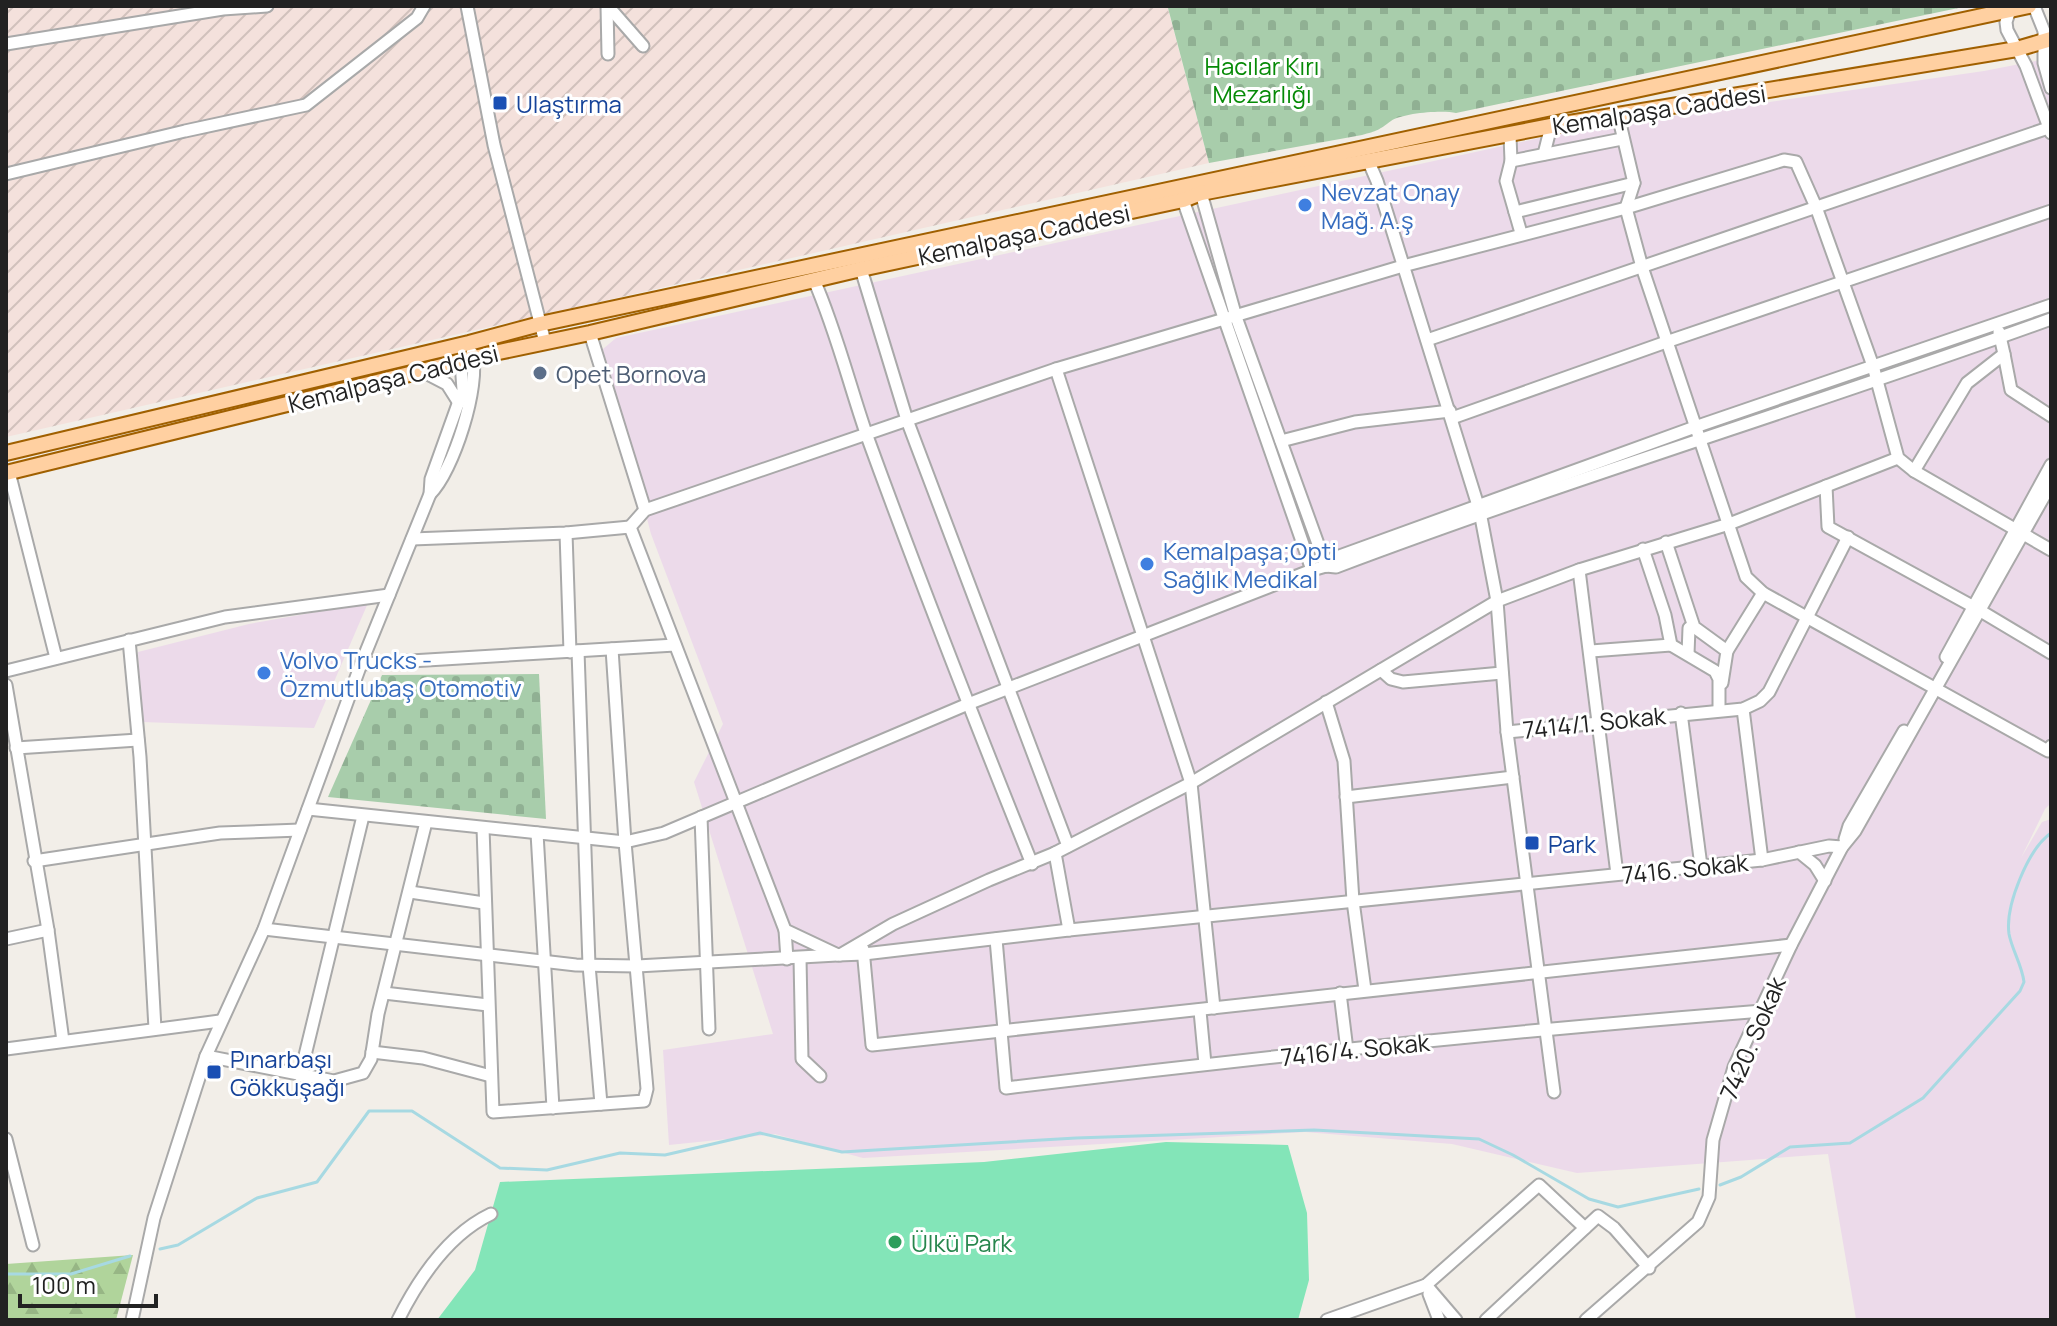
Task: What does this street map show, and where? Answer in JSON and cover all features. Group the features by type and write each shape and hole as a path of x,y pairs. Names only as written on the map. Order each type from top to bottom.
{"main road":[{"name":"Kemalpaşa Caddesi","path":"6,453 540,324 2031,6"},
{"name":"Kemalpaşa Caddesi","path":"7,474 545,342 861,269 1183,200 1201,193 1551,126 2017,49 2048,40"},
{"path":"463,345 468,361"}],"street":[{"path":"6,44 223,9 267,6"},
{"path":"6,174 306,105 417,18 424,6"},
{"path":"467,6 494,145 545,342"},
{"path":"608,6 643,46"},
{"path":"608,6 608,54"},
{"path":"2031,6 2048,40 2044,63 2051,88"},
{"path":"1427,340 2050,129 2026,66 2007,30 2010,10"},
{"path":"1618,115 1634,183 1626,208 1642,267 1746,577 1763,593 1808,619 2048,751 2051,746"},
{"path":"1544,154 1551,126"},
{"path":"1510,136 1511,161 1506,181 1521,233"},
{"path":"1511,161 1622,139"},
{"path":"1368,160 1479,508 1497,601 1507,732 1554,1092"},
{"path":"412,539 566,533 630,527 645,510 1056,369 1403,266 1626,208 1784,160 1796,162 1816,207 1873,366 1898,458 1914,471 2051,550"},
{"path":"1515,212 1634,183"},
{"path":"1201,193 1231,318 1312,570"},
{"path":"1183,200 1281,441 1326,566"},
{"path":"1281,441 1355,422 1451,415 2051,211"},
{"path":"861,269 907,420 1068,846"},
{"path":"814,280 828,310 867,434 968,704 1032,864"},
{"path":"308,809 625,842 664,833 1010,687 1326,566 1334,558 1479,508 1695,427 1799,394 2051,305"},
{"path":"1479,508 1701,440 2051,319"},
{"path":"1996,324 2011,390 2051,416"},
{"path":"590,333 645,510"},
{"path":"1914,471 1967,383 2004,354"},
{"path":"132,1320 154,1218 206,1056 264,929 361,664 430,494 431,479 459,403 468,361"},
{"path":"430,494 440,484 468,410 473,390 468,361"},
{"path":"1056,369 1191,783 1214,1008"},
{"path":"422,371 447,384 459,403"},
{"path":"785,930 839,955 862,940 989,880 1032,864 1191,783 1497,601 1579,570 1729,524 1898,458"},
{"path":"2019,532 2051,465"},
{"path":"7,474 56,658"},
{"path":"2019,532 2051,484"},
{"path":"1826,486 1828,527 2051,653"},
{"path":"630,527 785,930 787,959"},
{"name":"7420. Sokak","path":"1586,1320 1698,1222 1709,1197 1713,1140 1734,1067 1842,846 1855,831 2019,532"},
{"path":"566,533 589,965 601,1104"},
{"path":"1762,860 1743,709 1760,701 1769,692 1848,537"},
{"path":"1666,542 1692,627 1688,654"},
{"path":"1643,549 1671,645"},
{"path":"1579,570 1617,874"},
{"path":"1719,710 1727,651 1763,593"},
{"path":"6,671 225,617 389,595"},
{"path":"1669,630 1692,627 1727,651"},
{"path":"129,640 155,1029"},
{"path":"361,664 675,645"},
{"path":"1591,651 1671,645 1715,671 1719,679 1719,710"},
{"path":"483,828 493,1112 644,1101 647,1089 612,649"},
{"path":"1381,670 1391,679 1403,682 1502,673"},
{"path":"6,685 48,930 63,1041"},
{"path":"1326,702 1344,761 1353,901 1365,990"},
{"name":"7414/1. Sokak","path":"1507,732 1743,709"},
{"path":"1681,713 1701,866"},
{"path":"16,748 138,740"},
{"path":"1346,797 1513,777"},
{"path":"300,1076 363,816"},
{"path":"701,817 709,1029"},
{"path":"206,1056 334,1081 363,1073 372,1052 426,822"},
{"path":"34,861 220,833 300,830"},
{"path":"537,833 542,962 553,1108"},
{"name":"7416. Sokak","path":"264,929 589,965 637,966 787,959 864,954 1069,930 1762,860 1842,846"},
{"path":"1799,852 1819,869 1825,881"},
{"path":"1055,853 1069,930"},
{"path":"410,892 484,903"},
{"path":"6,939 48,930"},
{"path":"996,939 1002,1031"},
{"path":"862,940 872,1045 1791,945"},
{"path":"800,958 802,1059 820,1076"},
{"path":"384,993 488,1005"},
{"path":"1340,993 1347,1050"},
{"path":"1200,1011 1205,1064"},
{"name":"7416/4. Sokak","path":"1002,1031 1006,1088 1546,1028 1762,1011"},
{"path":"6,1049 220,1021"},
{"path":"372,1052 423,1058 491,1076"},
{"path":"6,1139 33,1245"},
{"path":"1327,1320 1426,1285 1539,1185 1585,1228"},
{"path":"398,1320 410,1296 456,1237 491,1214"},
{"path":"1486,1320 1598,1216 1614,1228 1649,1268"},
{"path":"1426,1285 1439,1320"},
{"path":"1426,1285 1456,1320"}],"shaded area":[{"path":"6,6 1179,6 1168,9 1209,163 6,437"},
{"path":"2051,58 2051,803 2021,858 2042,822 2051,819 2051,1320 1853,1320 1856,1319 1828,1154 1577,1173 1452,1144 1305,1132 863,1158 775,1134 669,1145 663,1050 773,1034 694,782 723,724 651,534 603,349 616,338 1577,130 1984,71"},
{"path":"368,603 314,728 142,722 138,652 249,624"}],"green space":[{"name":"Hacılar Kırı Mezarlığı","path":"1968,6 1456,113 1404,116 1362,135 1209,163 1168,8"},
{"path":"539,674 546,819 328,797 382,675"},
{"name":"Ülkü Park","path":"1166,1142 1288,1145 1307,1213 1309,1280 1298,1320 437,1320 475,1270 500,1182 984,1162"},
{"path":"133,1255 116,1320 6,1320 6,1264"}],"waterway":[{"path":"1720,1185 1741,1177 1790,1147 1850,1143 1923,1098 2020,991 2024,982 2009,934 2011,909 2027,865 2051,833"},
{"path":"160,1249 178,1245 257,1198 317,1182 369,1111 412,1111 500,1168 547,1170 620,1153 665,1155 760,1133 842,1152 1076,1138 1314,1130 1479,1139 1589,1199 1618,1207 1699,1189"},
{"path":"6,1274 71,1274 130,1256"}],"place":[{"name":"Ulaştırma","path":"500,103"},
{"name":"Nevzat Onay Mağ. A.ş","path":"1305,205"},
{"name":"Opet Bornova","path":"540,373"},
{"name":"Kemalpaşa;Opti Sağlık Medikal","path":"1147,564"},
{"name":"Volvo Trucks - Özmutlubaş Otomotiv","path":"264,673"},
{"name":"Park","path":"1532,843"},
{"name":"Pınarbaşı Gökkuşağı","path":"214,1072"},
{"name":"Ülkü Park","path":"895,1242"}]}
